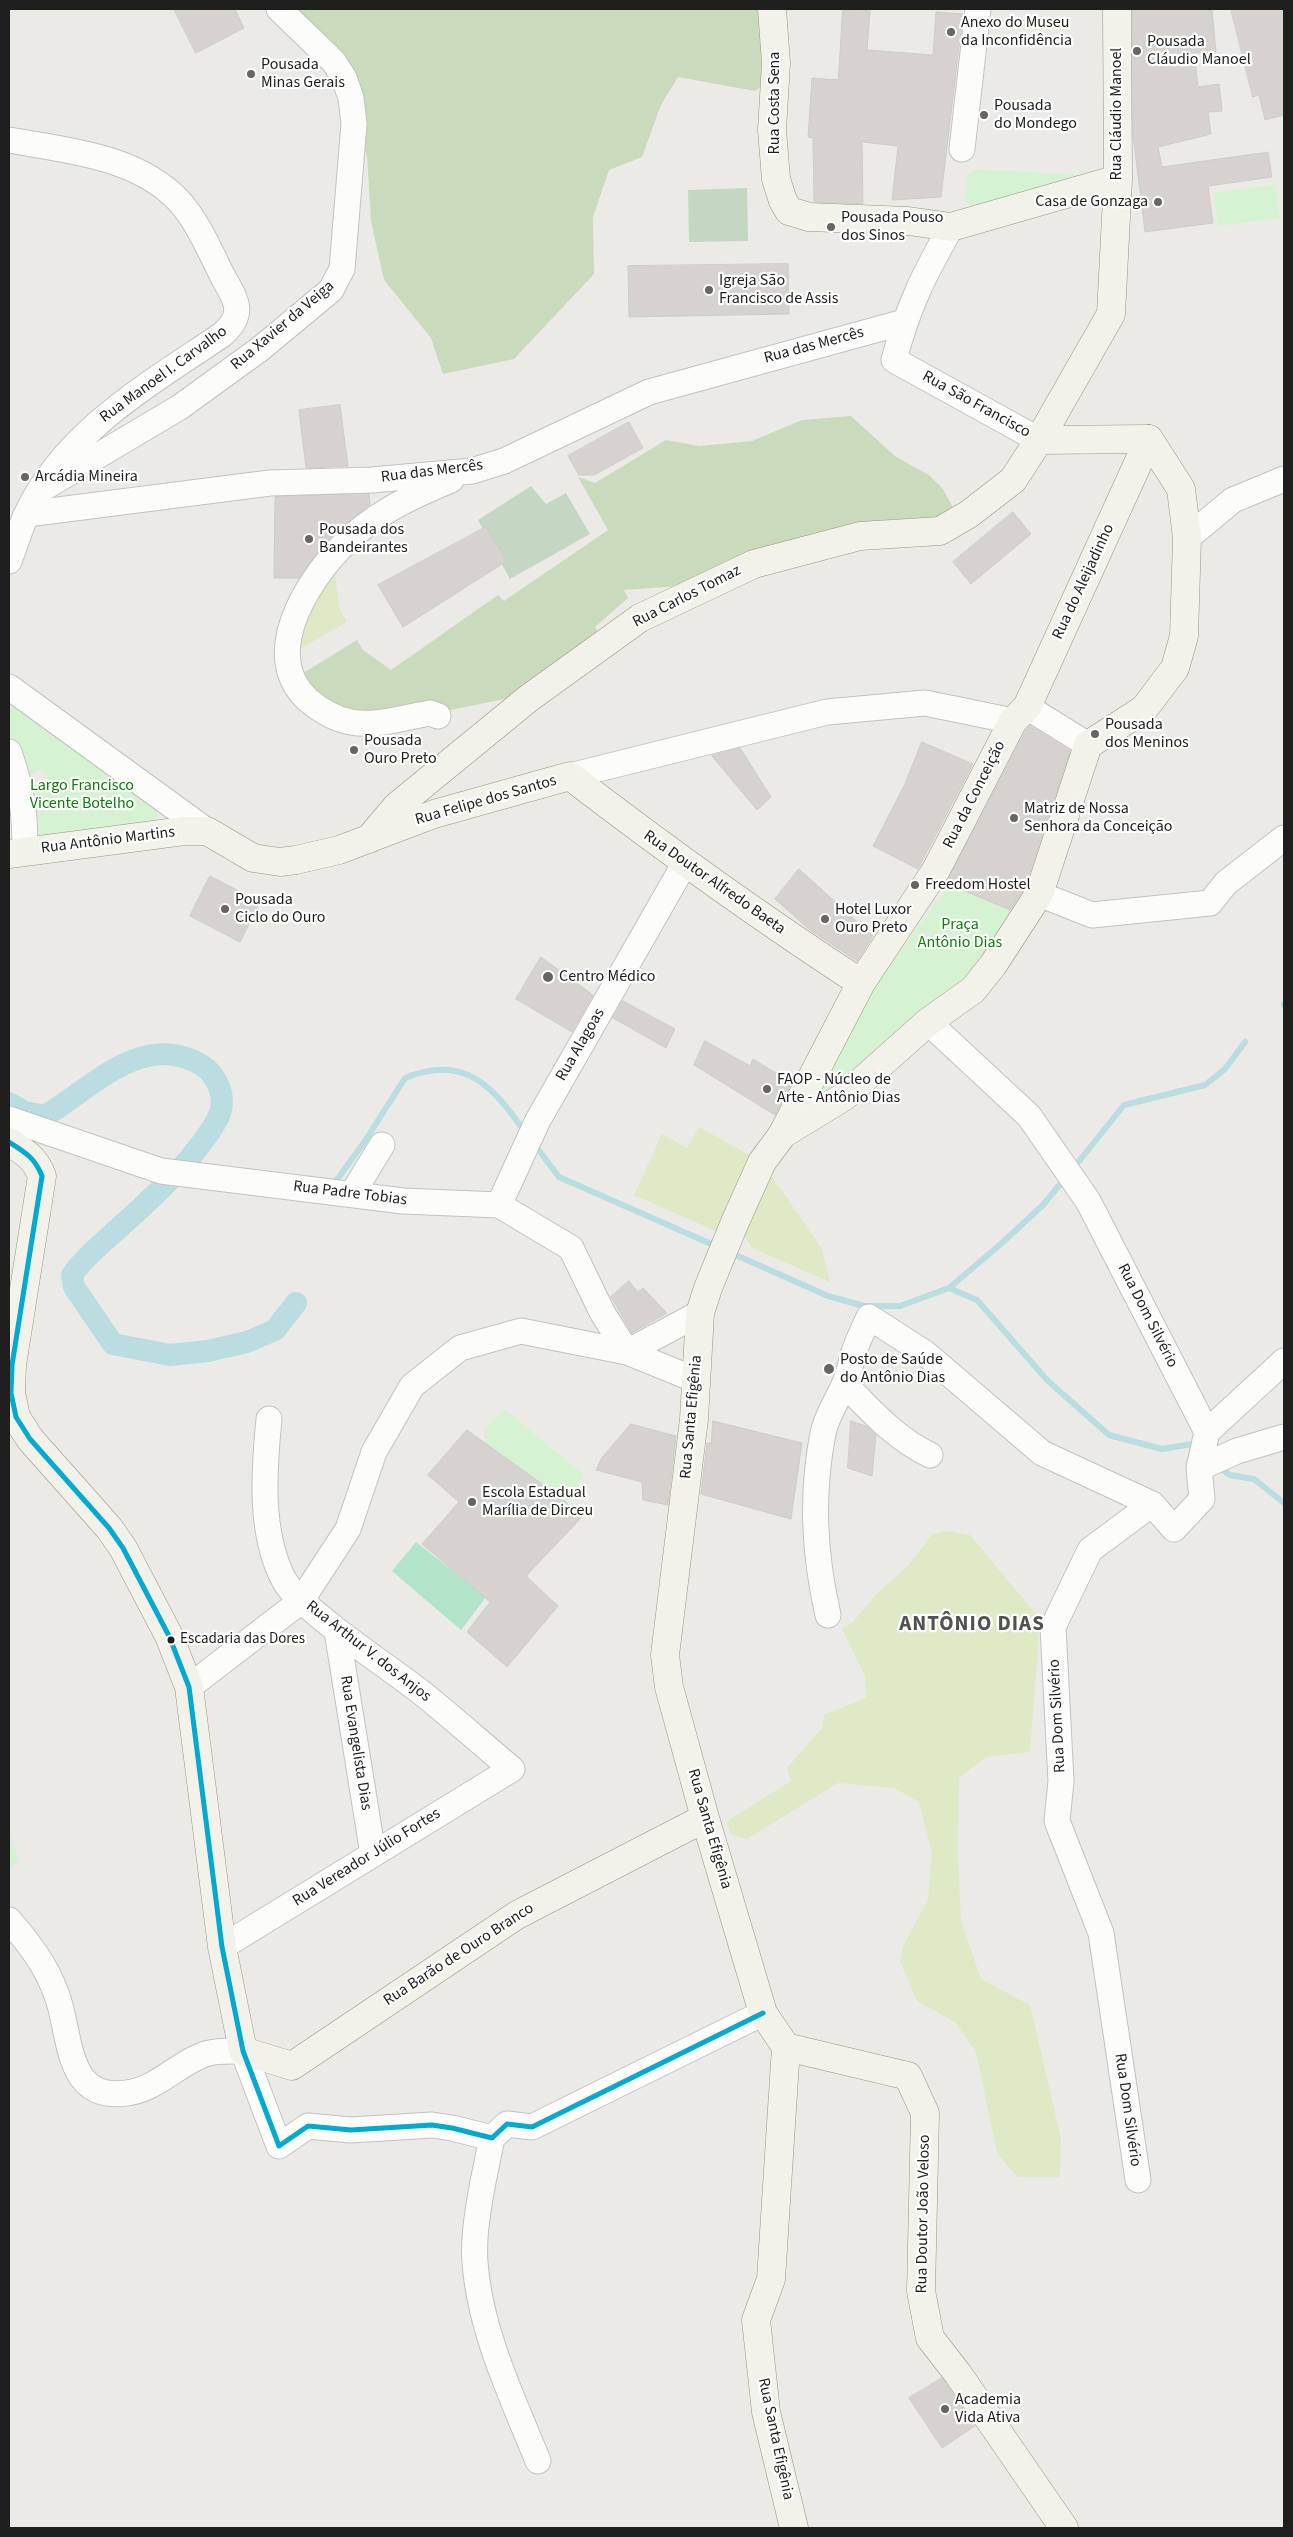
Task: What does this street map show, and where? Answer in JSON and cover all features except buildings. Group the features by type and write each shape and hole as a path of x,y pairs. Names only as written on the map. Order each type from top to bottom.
{"street":[{"name":"Rua Xavier da Veiga","path":"9,561 27,514 42,488 201,392 260,349 331,290 339,279 342,269 354,124 351,98 344,78 334,62 279,9"},
{"name":"Rua Costa Sena","path":"772,9 776,63 772,130 776,179 782,201 788,210 808,217 908,221 951,227"},
{"path":"962,149 978,9"},
{"name":"Rua Cláudio Manoel","path":"1039,440 1111,314 1118,179 1117,9"},
{"name":"Rua Manoel I. Carvalho","path":"9,140 76,152 115,162 142,174 164,188 178,200 192,218 232,294 237,313 232,325 223,334 109,412 74,447 42,488"},
{"path":"904,322 919,284 951,227 1118,179"},
{"name":"Rua São Francisco","path":"904,322 894,360 1039,440 1149,439"},
{"name":"Rua das Mercês","path":"27,514 270,482 372,480 472,471 504,461 649,392 904,322"},
{"path":"782,1135 846,1096 928,1022 973,990 993,965 1039,894 1088,745 1144,709 1175,668 1184,636 1187,538 1181,489 1149,439"},
{"name":"Rua do Aleijadinho","path":"1020,714 1149,439"},
{"name":"Rua Carlos Tomaz","path":"369,839 397,806 529,698 640,618 754,564 860,536 940,531 969,514 1013,480 1039,440"},
{"path":"438,716 430,713 367,723 339,720 313,704 293,682 287,667 288,647 297,608 308,590 341,547 374,518 399,502 472,471"},
{"path":"1187,538 1233,500 1284,479"},
{"name":"Rua Felipe dos Santos","path":"9,687 207,831 253,858 280,862 339,850 434,814 570,776 827,712 925,703 1020,714"},
{"path":"1020,714 1088,745"},
{"name":"Rua da Conceição","path":"861,983 936,870 1020,714"},
{"path":"9,752 21,788 24,804 17,853"},
{"name":"Rua Doutor Alfredo Baeta","path":"570,776 685,864 861,983"},
{"name":"Rua Antônio Martins","path":"17,853 184,831 207,831"},
{"path":"1039,894 1092,916 1210,903 1226,883 1284,838"},
{"name":"Rua Alagoas","path":"499,1205 538,1120 685,864"},
{"path":"782,1135 861,983"},
{"name":"Rua Dom Silvério","path":"928,1022 1028,1116 1088,1201 1207,1432"},
{"name":"Rua Padre Tobias","path":"9,1119 161,1171 403,1201 499,1205 571,1248 602,1312 627,1352"},
{"name":"Rua Santa Efigênia","path":"782,1135 762,1162 735,1222 704,1300 694,1419 665,1655 669,1687 705,1818 763,2014 786,2047 771,2280 756,2320 766,2412 794,2528"},
{"path":"9,1142 26,1152 37,1162 42,1176 12,1365 11,1393 16,1417 30,1438 109,1528 123,1548 169,1636 189,1687 222,1947 243,2051 279,2146 308,2126 351,2130 432,2125 492,2138"},
{"path":"352,1194 382,1145"},
{"path":"627,1352 704,1300"},
{"path":"828,1615 818,1567 815,1520 818,1472 824,1432 833,1404 845,1384 855,1350 869,1317 925,1353 1042,1453 1152,1504 1174,1530 1202,1499 1199,1468 1207,1432 1284,1361"},
{"path":"189,1687 301,1601 348,1529 374,1452 412,1386 460,1348 521,1332 627,1352 696,1380"},
{"path":"845,1384 893,1431 930,1455"},
{"name":"Rua Arthur V. dos Anjos","path":"269,1419 266,1496 272,1545 284,1581 301,1601 337,1631 422,1693 512,1769"},
{"path":"1199,1468 1237,1451 1284,1437"},
{"name":"Rua Dom Silvério","path":"1138,2180 1101,1933 1057,1821 1061,1781 1054,1627 1090,1550 1152,1504"},
{"name":"Rua Evangelista Dias","path":"337,1631 373,1854"},
{"name":"Rua Vereador Júlio Fortes","path":"222,1947 512,1769"},
{"name":"Rua Barão de Ouro Branco","path":"243,2051 292,2066 517,1915 705,1818"},
{"path":"9,1920 33,1947 56,1990 65,2015 72,2062 88,2085 100,2092 120,2094 132,2092 152,2085 206,2054 243,2051"},
{"path":"538,2461 502,2372 478,2295 474,2260 483,2181 492,2138 507,2124 532,2127 763,2014"},
{"name":"Rua Doutor João Veloso","path":"786,2047 908,2076 925,2113 921,2291 930,2338 958,2374 1064,2528"}],"green space":[{"path":"282,9 758,9 766,83 755,91 678,77 661,105 642,157 609,170 593,217 594,274 514,359 443,374 431,338 384,280 371,221 367,156 354,110"},
{"path":"976,169 1084,175 1084,181 971,206 965,199 968,175"},
{"path":"1275,184 1280,218 1218,226 1214,193"},
{"path":"747,188 748,241 689,242 688,190"},
{"path":"851,416 896,457 929,475 943,489 957,515 708,584 624,590 628,598 595,627 598,632 514,697 441,712 359,717 325,703 300,675 357,640 363,650 391,670 498,595 504,601 608,530 578,477 595,483 666,440 699,446 752,441 802,420"},
{"path":"531,486 546,504 566,493 590,534 510,579 478,520"},
{"path":"334,569 340,610 347,622 298,650 300,623"},
{"name":"Largo Francisco Vicente Botelho","path":"11,700 158,809 156,821 42,838 35,832 32,790 48,780 42,769 27,777 9,729 8,710"},
{"name":"Praça Antônio Dias","path":"950,884 1013,912 995,956 812,1106 871,990"},
{"path":"699,1127 749,1155 718,1232 634,1195 662,1134 687,1148"},
{"path":"769,1172 822,1249 830,1282 752,1248 744,1236"},
{"path":"505,1409 584,1475 568,1504 486,1444 484,1430"},
{"path":"947,1531 970,1535 1040,1619 1030,1752 986,1757 959,1778 958,1856 961,1921 981,1979 1030,2005 1061,2138 1060,2177 1017,2177 997,2153 976,2052 955,2022 917,2001 900,1962 904,1944 928,1900 932,1852 919,1802 894,1788 838,1783 747,1839 730,1834 727,1821 791,1781 787,1768 822,1728 824,1715 866,1698 865,1677 842,1628 853,1622 879,1591 907,1567 932,1534"},
{"path":"416,1542 486,1597 461,1630 392,1571"},
{"path":"9,1831 19,1860 9,1870"}],"waterway":[{"path":"1072,1170 1124,1105 1205,1085 1225,1069 1245,1042"},
{"path":"9,1103 25,1112 45,1116 115,1069 134,1060 153,1055 173,1055 194,1061 202,1066 215,1078 219,1086 222,1103 217,1120 195,1151 168,1181 81,1264 72,1275 74,1287 113,1344 170,1355 208,1351 247,1342 275,1330 296,1303"},
{"path":"336,1181 365,1141 405,1078 426,1071 445,1070 461,1072 476,1079 501,1101 525,1132"},
{"path":"534,1144 559,1177 718,1247"},
{"path":"729,1252 828,1296 864,1306 900,1306 949,1288 1043,1205 1066,1177"},
{"path":"949,1288 977,1300 1048,1381 1109,1435 1162,1449 1192,1444 1198,1449"},
{"path":"1217,1466 1230,1475 1254,1479 1284,1503"}],"transit line":[{"path":"9,1142 29,1156 36,1164 42,1176 12,1365 11,1393 16,1417 30,1439 109,1528 123,1548 169,1636 189,1687 222,1947 243,2051 279,2146 308,2126 351,2130 432,2125 492,2138 507,2124 532,2127 763,2013"}],"place":[{"name":"Anexo do Museu da Inconfidência","path":"951,32"},
{"name":"Pousada Cláudio Manoel","path":"1137,51"},
{"name":"Pousada Minas Gerais","path":"251,74"},
{"name":"Pousada do Mondego","path":"984,115"},
{"name":"Casa de Gonzaga","path":"1158,202"},
{"name":"Pousada Pouso dos Sinos","path":"831,227"},
{"name":"Igreja São Francisco de Assis","path":"709,290"},
{"name":"Arcádia Mineira","path":"25,477"},
{"name":"Pousada dos Bandeirantes","path":"309,539"},
{"name":"Pousada dos Meninos","path":"1095,734"},
{"name":"Pousada Ouro Preto","path":"354,750"},
{"name":"Matriz de Nossa Senhora da Conceição","path":"1014,818"},
{"name":"Freedom Hostel","path":"915,885"},
{"name":"Pousada Ciclo do Ouro","path":"225,909"},
{"name":"Hotel Luxor Ouro Preto","path":"825,919"},
{"name":"Centro Médico","path":"548,977"},
{"name":"FAOP - Núcleo de Arte - Antônio Dias","path":"767,1089"},
{"name":"Posto de Saúde do Antônio Dias","path":"829,1369"},
{"name":"Escola Estadual Marília de Dirceu","path":"472,1502"},
{"name":"Escadaria das Dores","path":"171,1640"},
{"name":"Academia Vida Ativa","path":"945,2409"}],"district":[{"name":"ANTÔNIO DIAS","path":"972,1625"}]}
